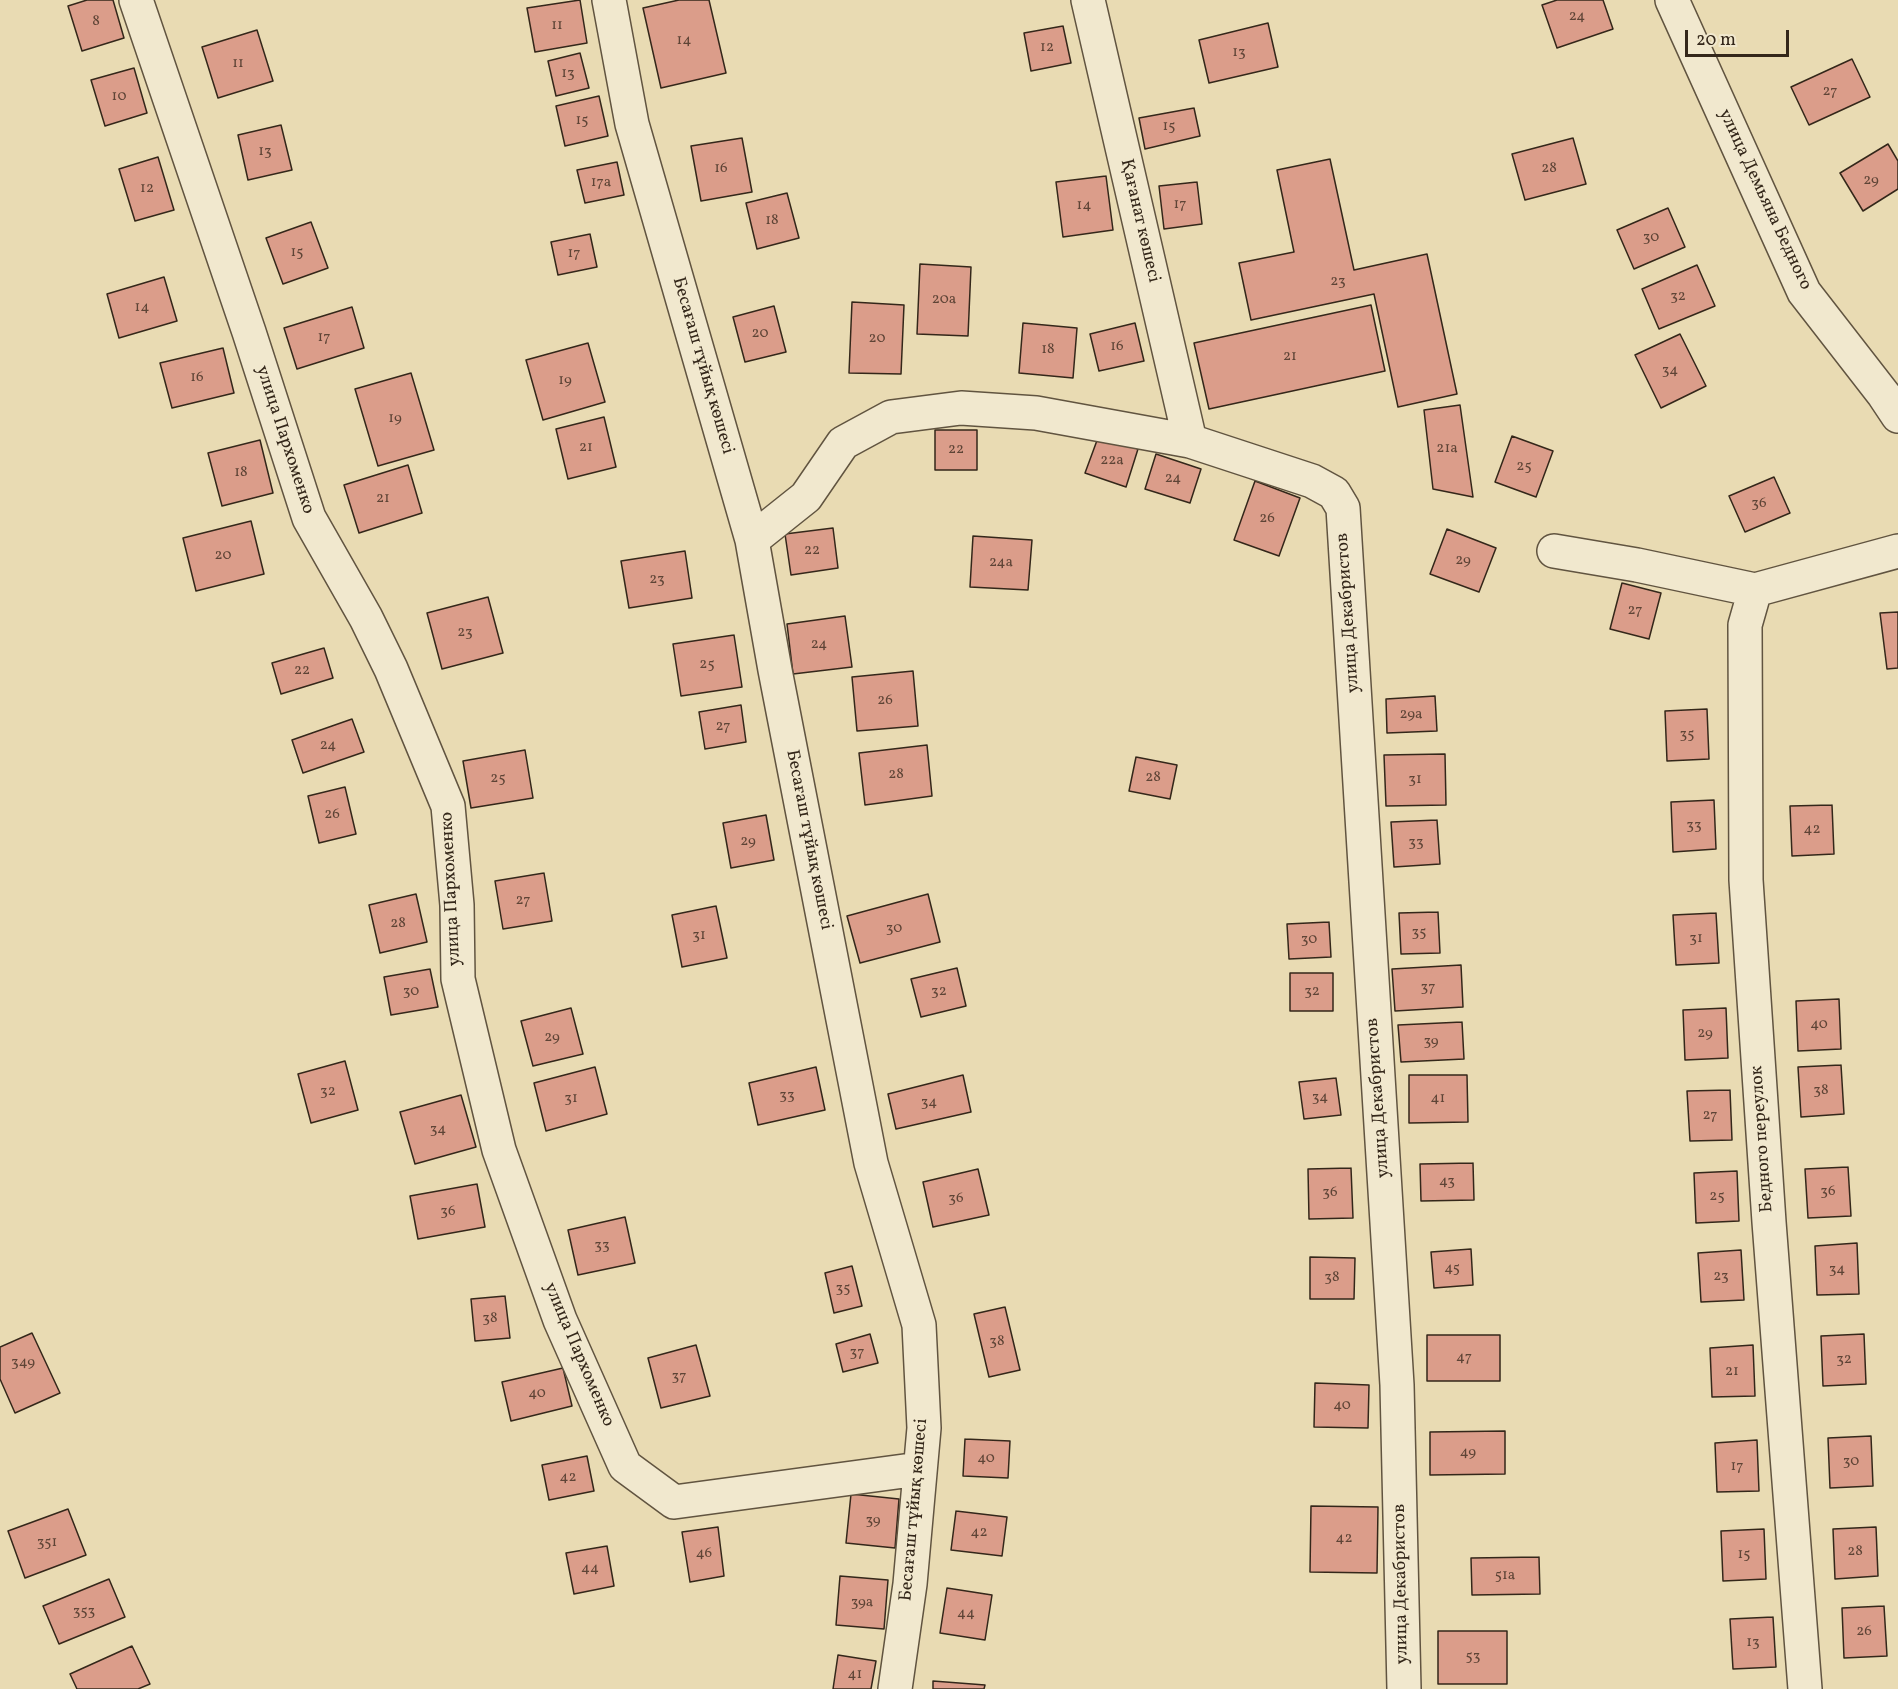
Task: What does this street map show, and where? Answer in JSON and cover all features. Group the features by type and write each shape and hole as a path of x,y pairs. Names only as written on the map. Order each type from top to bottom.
{"street":[{"name":"улица Пархоменко","path":"136,0 249,332 309,518 392,669 448,806 457,905 458,979 500,1150 560,1320 625,1466 674,1502 919,1469"},
{"name":"Бесағаш тұйық көшесі","path":"609,0 633,124 752,540 871,1163 919,1325 924,1428 910,1584 895,1689"},
{"name":"Қағанат көшесі","path":"1088,0 1190,441"},
{"name":"улица Демьяна Бедного","path":"1672,0 1804,292 1893,399"},
{"path":"752,540 806,497 843,443 891,417 961,408 1036,413 1190,441"},
{"name":"улица Декабристов","path":"1190,441 1312,481 1335,493 1343,508 1397,1385 1404,1689"},
{"path":"1554,551 1755,590 1898,551"},
{"name":"Бедного переулок","path":"1755,590 1745,625 1746,880 1769,1222 1805,1689"}],"building":[{"path":"87,0 113,0 124,38 82,51 68,6"},
{"path":"580,0 587,43 535,52 527,8"},
{"path":"679,0 709,0 726,73 661,88 643,8"},
{"path":"1557,0 1603,0 1613,29 1557,48 1542,5"},
{"path":"1268,23 1278,67 1209,83 1199,40"},
{"path":"1063,26 1071,63 1031,71 1024,33"},
{"path":"257,30 273,81 218,98 202,47"},
{"path":"580,53 589,88 556,96 548,61"},
{"path":"1852,59 1870,97 1809,125 1791,87"},
{"path":"134,68 147,113 105,126 91,80"},
{"path":"599,96 608,136 565,146 556,106"},
{"path":"1194,108 1200,136 1145,149 1139,118"},
{"path":"281,125 292,170 248,180 238,135"},
{"path":"742,138 752,192 701,201 691,146"},
{"path":"1573,138 1586,184 1525,200 1512,154"},
{"path":"1888,144 1898,161 1898,189 1863,211 1840,173"},
{"path":"158,157 174,210 135,221 119,169"},
{"path":"1330,159 1354,270 1427,254 1457,394 1398,407 1374,294 1251,320 1239,263 1294,252 1277,170"},
{"path":"617,162 624,195 585,203 577,170"},
{"path":"1106,176 1113,230 1063,237 1056,182"},
{"path":"1197,182 1202,224 1164,229 1159,186"},
{"path":"787,193 799,238 757,249 746,203"},
{"path":"1668,208 1685,247 1634,269 1617,230"},
{"path":"311,222 328,268 283,284 266,238"},
{"path":"590,234 597,267 558,275 551,242"},
{"path":"920,264 971,267 968,336 917,334"},
{"path":"1697,265 1715,306 1659,329 1642,289"},
{"path":"164,277 177,321 119,338 107,294"},
{"path":"852,302 904,305 901,374 849,373"},
{"path":"1371,305 1385,371 1209,409 1194,343"},
{"path":"774,306 786,352 745,362 733,317"},
{"path":"352,307 364,348 297,369 284,328"},
{"path":"1023,323 1077,328 1073,378 1019,373"},
{"path":"1135,323 1144,361 1099,371 1090,334"},
{"path":"1680,334 1706,386 1661,408 1635,355"},
{"path":"588,343 605,402 543,420 526,360"},
{"path":"223,348 234,393 172,408 160,363"},
{"path":"411,373 434,450 378,466 355,389"},
{"path":"1460,405 1473,497 1433,489 1424,410"},
{"path":"604,417 616,467 568,479 556,429"},
{"path":"935,430 977,430 977,470 935,470"},
{"path":"1099,435 1138,449 1126,487 1085,473"},
{"path":"1512,436 1553,451 1536,497 1495,482"},
{"path":"260,440 273,493 222,506 208,453"},
{"path":"1156,454 1201,469 1190,503 1145,489"},
{"path":"408,465 422,513 359,533 344,485"},
{"path":"1774,477 1790,513 1745,532 1729,496"},
{"path":"1255,481 1300,498 1279,556 1234,540"},
{"path":"251,521 264,574 196,591 183,538"},
{"path":"833,528 838,568 791,575 785,534"},
{"path":"1447,529 1496,548 1479,592 1430,574"},
{"path":"973,536 1032,540 1028,590 970,587"},
{"path":"685,551 692,598 629,608 621,561"},
{"path":"1622,583 1661,593 1649,639 1610,629"},
{"path":"488,597 503,653 442,669 427,613"},
{"path":"1898,612 1898,668 1887,669 1880,613"},
{"path":"845,616 852,667 793,674 787,624"},
{"path":"734,635 742,687 681,696 673,644"},
{"path":"324,648 333,678 281,694 272,663"},
{"path":"913,671 918,726 857,731 852,677"},
{"path":"1435,696 1437,731 1387,733 1386,699"},
{"path":"741,705 746,742 705,749 699,712"},
{"path":"1707,709 1709,759 1667,761 1665,711"},
{"path":"352,719 364,752 303,773 292,740"},
{"path":"927,745 932,796 865,805 859,753"},
{"path":"525,750 533,798 471,808 463,761"},
{"path":"1445,754 1446,805 1386,806 1384,755"},
{"path":"1136,757 1177,765 1170,799 1129,791"},
{"path":"345,787 356,834 319,843 308,796"},
{"path":"1714,800 1716,849 1673,852 1671,802"},
{"path":"1832,805 1834,854 1792,856 1790,806"},
{"path":"766,815 774,860 731,868 723,823"},
{"path":"1437,820 1440,864 1394,867 1391,822"},
{"path":"544,873 552,921 503,929 495,881"},
{"path":"416,894 427,942 380,953 369,905"},
{"path":"928,894 940,942 860,963 847,916"},
{"path":"716,906 727,958 682,967 672,915"},
{"path":"1438,912 1440,953 1401,954 1399,913"},
{"path":"1716,913 1719,963 1676,965 1673,915"},
{"path":"1329,922 1331,957 1289,959 1287,924"},
{"path":"1461,965 1463,1007 1395,1011 1392,969"},
{"path":"957,968 966,1006 921,1017 911,979"},
{"path":"430,969 438,1007 391,1015 384,977"},
{"path":"1290,973 1333,973 1333,1011 1290,1011"},
{"path":"1839,999 1841,1049 1798,1051 1796,1001"},
{"path":"571,1008 583,1054 533,1066 521,1021"},
{"path":"1726,1008 1728,1058 1685,1060 1683,1010"},
{"path":"1462,1022 1464,1059 1401,1062 1398,1025"},
{"path":"345,1061 358,1110 311,1123 298,1074"},
{"path":"1841,1065 1844,1114 1801,1117 1798,1067"},
{"path":"595,1067 607,1114 546,1131 534,1083"},
{"path":"816,1067 825,1110 758,1125 749,1083"},
{"path":"963,1075 971,1112 896,1129 888,1094"},
{"path":"1409,1075 1467,1075 1468,1122 1409,1123"},
{"path":"1336,1078 1341,1115 1304,1119 1299,1082"},
{"path":"1730,1090 1732,1140 1690,1141 1687,1091"},
{"path":"461,1095 476,1147 415,1164 400,1112"},
{"path":"1473,1163 1474,1200 1421,1201 1420,1164"},
{"path":"1848,1167 1851,1216 1808,1218 1805,1169"},
{"path":"1351,1168 1353,1218 1309,1219 1308,1169"},
{"path":"978,1169 989,1215 933,1227 923,1182"},
{"path":"1737,1171 1739,1221 1696,1223 1694,1173"},
{"path":"477,1184 485,1227 418,1239 410,1196"},
{"path":"625,1217 635,1263 578,1275 568,1230"},
{"path":"1857,1243 1859,1294 1817,1295 1815,1246"},
{"path":"1471,1249 1473,1285 1434,1288 1431,1252"},
{"path":"1741,1250 1744,1300 1701,1302 1698,1253"},
{"path":"1310,1257 1355,1258 1354,1299 1310,1299"},
{"path":"852,1266 862,1306 834,1313 825,1273"},
{"path":"505,1296 510,1338 475,1341 471,1299"},
{"path":"1005,1307 1020,1370 989,1377 974,1314"},
{"path":"32,1333 60,1393 15,1413 0,1379 0,1347"},
{"path":"870,1334 878,1363 843,1372 836,1344"},
{"path":"1864,1334 1866,1384 1823,1386 1821,1336"},
{"path":"1427,1335 1500,1335 1500,1381 1427,1381"},
{"path":"696,1345 710,1396 661,1408 648,1358"},
{"path":"1753,1345 1755,1396 1712,1397 1710,1348"},
{"path":"563,1368 572,1406 511,1421 502,1382"},
{"path":"1315,1383 1369,1385 1368,1428 1314,1427"},
{"path":"1505,1431 1505,1474 1430,1475 1430,1432"},
{"path":"1871,1436 1873,1486 1830,1488 1828,1438"},
{"path":"965,1439 1010,1441 1008,1478 963,1476"},
{"path":"1757,1440 1759,1491 1717,1492 1715,1443"},
{"path":"587,1456 594,1491 549,1500 542,1465"},
{"path":"851,1494 899,1499 895,1548 846,1543"},
{"path":"1311,1506 1378,1507 1377,1573 1310,1572"},
{"path":"68,1509 86,1555 25,1578 8,1531"},
{"path":"956,1511 1007,1517 1002,1556 951,1550"},
{"path":"718,1527 724,1576 690,1582 682,1532"},
{"path":"1876,1527 1878,1576 1835,1579 1833,1529"},
{"path":"1764,1529 1766,1579 1723,1581 1721,1531"},
{"path":"607,1546 614,1586 574,1594 566,1553"},
{"path":"1539,1557 1540,1594 1472,1595 1471,1558"},
{"path":"840,1576 888,1580 884,1629 836,1625"},
{"path":"109,1579 125,1617 59,1644 43,1606"},
{"path":"947,1588 992,1595 985,1640 940,1633"},
{"path":"1884,1606 1887,1656 1844,1658 1842,1608"},
{"path":"1773,1617 1776,1667 1733,1669 1730,1619"},
{"path":"1438,1631 1507,1631 1507,1684 1438,1684"},
{"path":"132,1646 150,1684 138,1689 77,1689 70,1674"},
{"path":"838,1655 876,1661 871,1689 833,1689"},
{"path":"933,1681 985,1685 984,1689 933,1689"}]}
